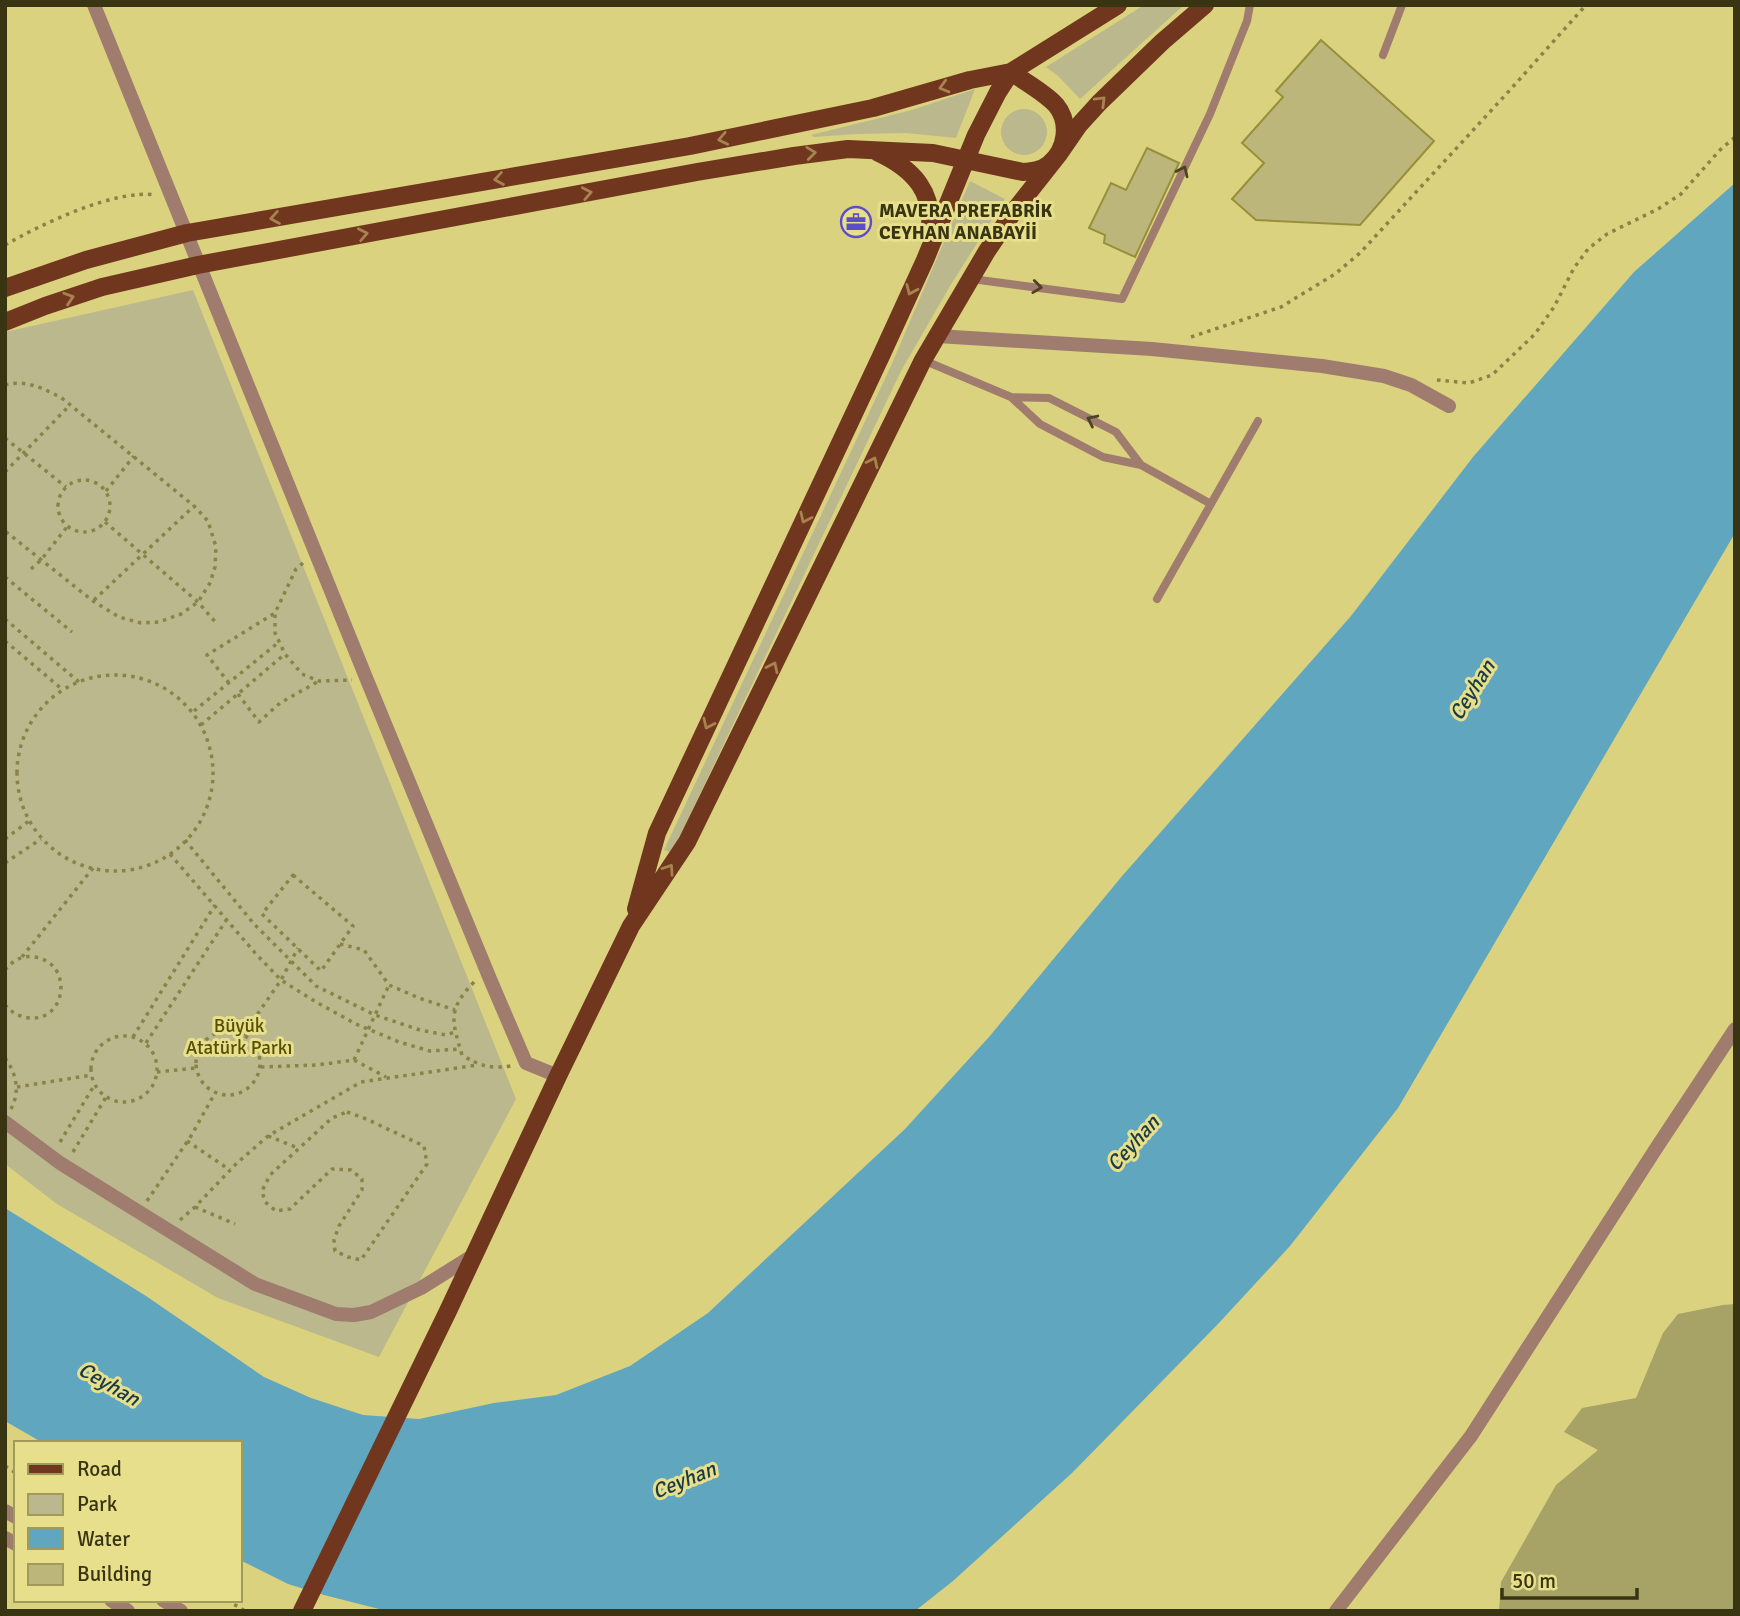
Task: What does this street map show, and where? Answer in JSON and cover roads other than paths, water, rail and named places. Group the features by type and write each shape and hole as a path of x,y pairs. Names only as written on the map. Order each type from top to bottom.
{"main road":[{"path":"5,288 86,260 187,233 690,146 873,108 970,80 1011,72 1118,5"},
{"path":"302,1611 631,926 687,842 923,360 970,278 1014,211 1079,125 1161,42 1205,5"},
{"path":"5,322 102,287 198,265 794,156 870,149 933,153 1010,170 1037,171 1059,154 1064,143 1063,117 1056,106 1011,72"},
{"path":"631,926 657,833 925,260 965,159 998,92 1011,72"},
{"path":"870,149 898,163 918,181 925,192 931,224 925,260"}],"street":[{"path":"94,5 315,553 526,1063 558,1076"},
{"path":"937,336 1152,349 1322,366 1384,376 1411,385 1449,406"},
{"path":"1336,1611 1471,1436 1735,1029"},
{"path":"8,1117 64,1166 255,1284 336,1314 370,1312 421,1287 474,1255"}],"lane":[{"path":"970,278 1122,299 1210,114 1247,21 1250,5"},
{"path":"1383,55 1402,5"},
{"path":"923,360 1011,397 1040,424 1103,457 1142,465 1211,504"},
{"path":"1011,397 1049,398 1116,432 1142,465"},
{"path":"1157,599 1258,421"}],"water":[{"name":"Ceyhan","path":"1735,183 1735,533 1398,1108 1290,1246 1218,1324 1072,1473 953,1581 915,1611 387,1611 288,1584 242,1561 242,1441 40,1441 5,1421 5,1208 146,1296 264,1377 311,1398 363,1415 419,1419 494,1403 556,1395 630,1366 708,1313 905,1129 989,1037 1123,875 1351,616 1473,457 1634,272"}],"place":[{"name":"MAVERA PREFABRİK CEYHAN ANABAYİİ","path":"856,222"}],"park label":[{"name":"Büyük Atatürk Parkı","path":"239,1037"}]}
